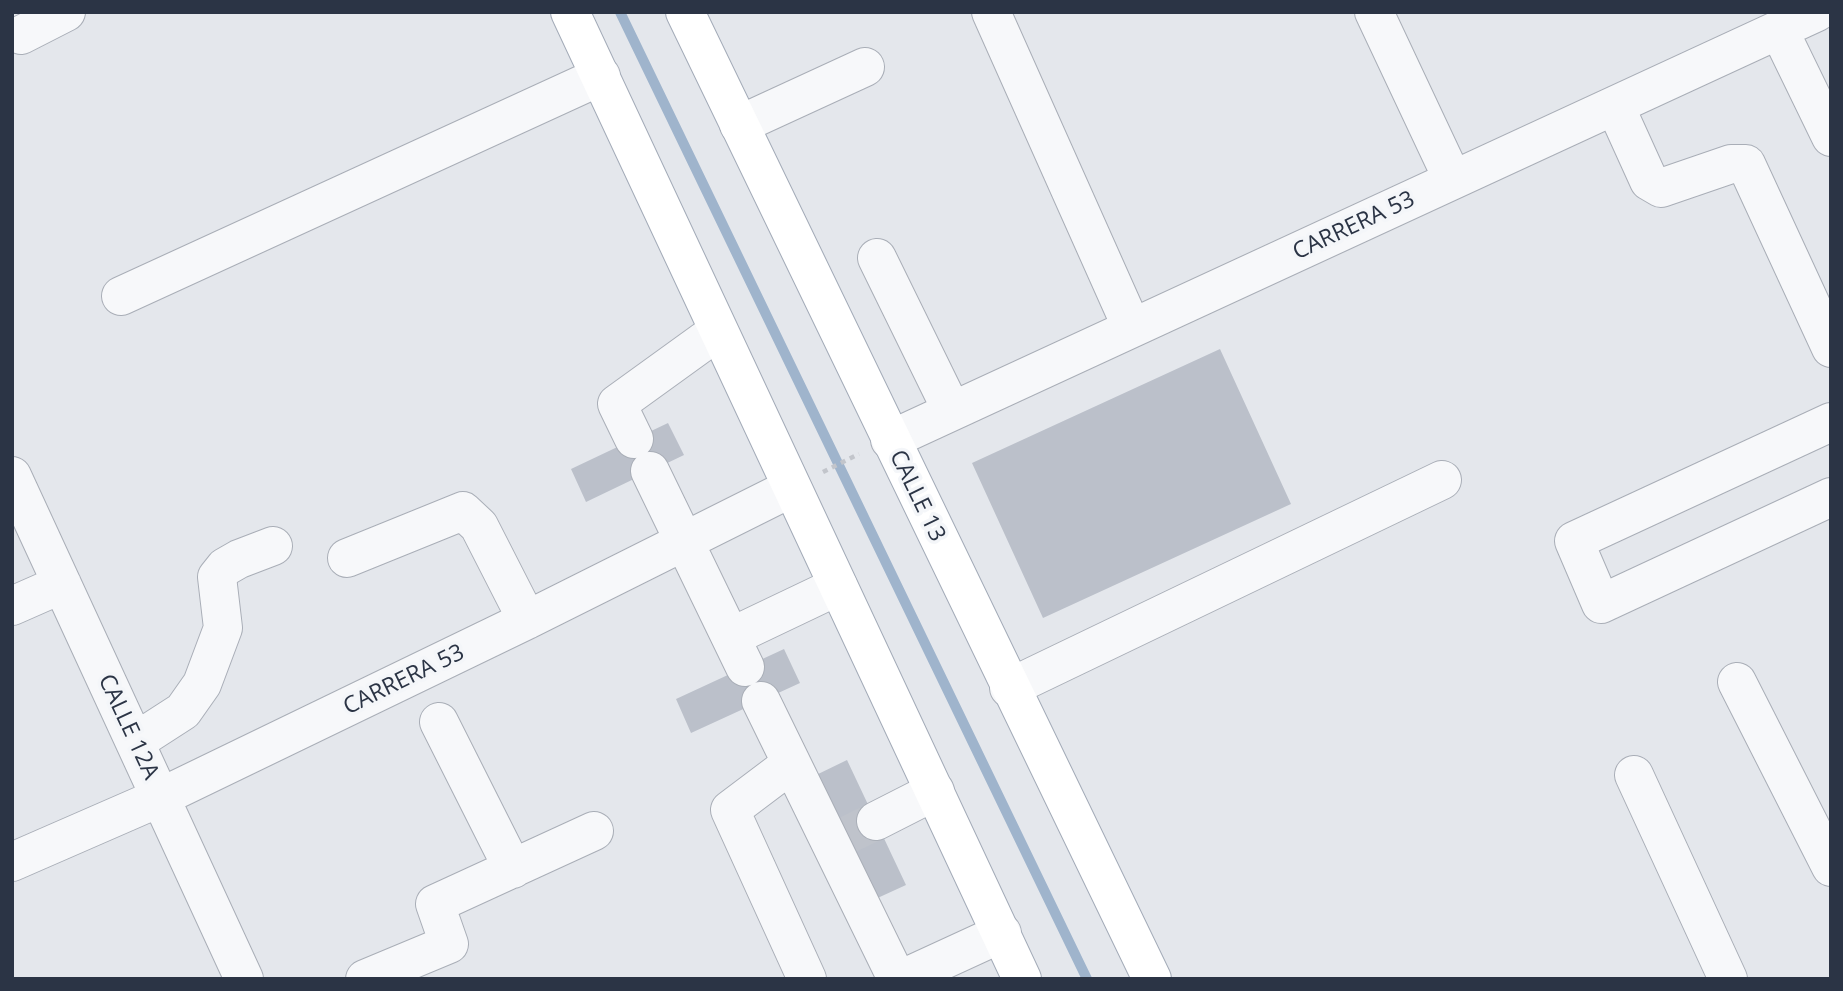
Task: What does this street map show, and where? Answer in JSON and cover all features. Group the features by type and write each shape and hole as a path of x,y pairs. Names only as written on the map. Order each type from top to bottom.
{"main road":[{"path":"570,12 718,331 806,480 838,586 1022,979"},
{"name":"CALLE 13","path":"685,12 739,125 875,447 1009,688 1152,979"}],"street":[{"path":"21,35 66,12"},
{"path":"991,12 1132,328"},
{"path":"1374,12 1453,180"},
{"name":"CARRERA 53","path":"875,447 1817,12"},
{"path":"1779,30 1831,137"},
{"path":"739,125 865,67"},
{"path":"121,296 601,76"},
{"path":"1615,106 1649,181 1661,188 1731,164 1746,164 1831,348"},
{"path":"877,258 952,411"},
{"path":"718,331 617,404 792,764 836,841 900,979 1002,933"},
{"path":"1831,422 1574,541 1601,604 1831,497"},
{"name":"CALLE 12A","path":"12,476 244,979"},
{"name":"CARRERA 53","path":"12,862 160,797 527,620 806,480"},
{"path":"1009,688 1442,481"},
{"path":"347,558 463,512 479,526 527,620"},
{"path":"135,742 183,711 202,684 223,628 217,577 225,567 239,559 273,547"},
{"path":"12,606 62,584"},
{"path":"746,668 838,586"},
{"path":"1737,682 1831,867"},
{"path":"439,722 513,869"},
{"path":"792,764 730,810 807,979"},
{"path":"1634,775 1728,979"},
{"path":"876,821 935,791"},
{"path":"365,979 449,944 435,905 594,831"}],"path":[{"path":"806,480 875,447"}],"building":[{"path":"1220,349 1291,504 1043,618 972,463"},
{"path":"668,423 684,455 586,502 571,469"},
{"path":"784,649 800,683 691,733 676,699"},
{"path":"847,760 906,885 871,901 812,777"}],"waterway":[{"path":"620,12 1087,979"}],"tunnel":[{"path":"841,838 876,821"}]}
